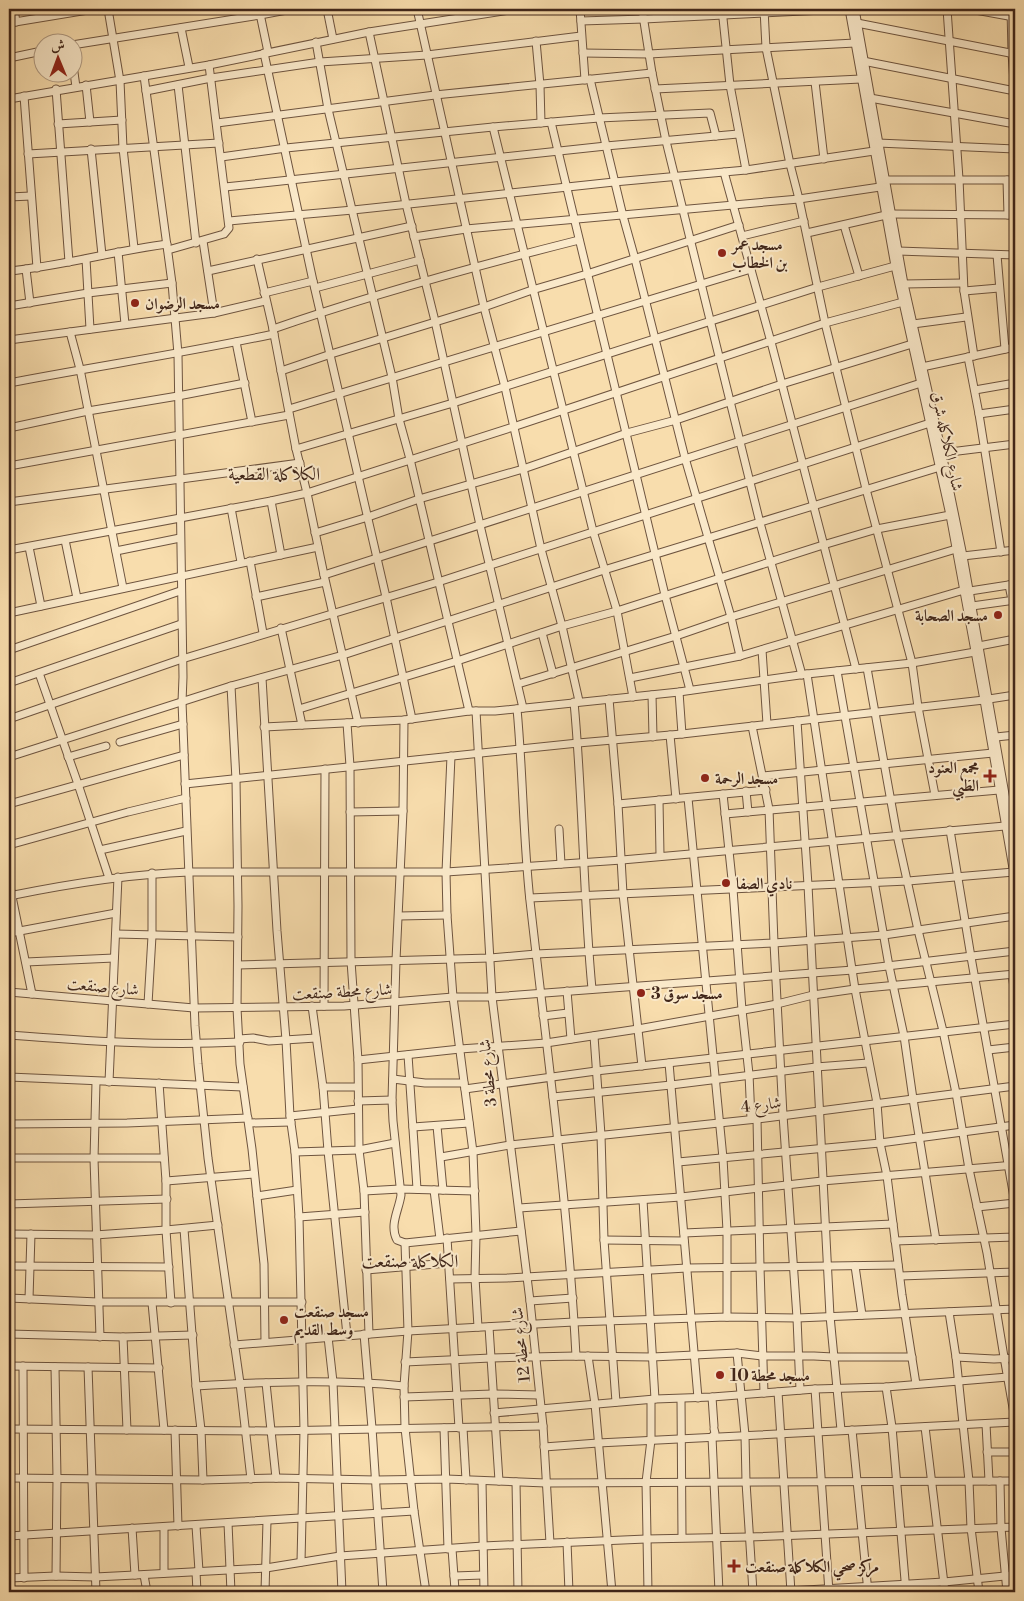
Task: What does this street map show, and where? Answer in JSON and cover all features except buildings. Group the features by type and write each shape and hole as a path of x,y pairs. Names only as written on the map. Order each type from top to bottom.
{"street":[{"path":"14,9 12,22 46,12 94,9"},
{"path":"108,9 120,81 124,148 134,248"},
{"path":"82,43 181,28 260,12 292,9"},
{"path":"327,9 333,39"},
{"path":"417,9 474,266 505,387 541,549 562,626 576,702 585,862 584,896 592,989"},
{"path":"9,99 209,65 472,12 516,9"},
{"path":"580,9 582,53 588,79 600,118 622,216 740,656"},
{"path":"642,9 652,73 666,141 721,358 760,523 804,675 814,720 855,989 877,1103 880,1143 887,1176 916,1384"},
{"path":"580,21 644,19 723,12 844,9"},
{"name":"شارع الكلاكله شرق","path":"849,9 880,187 898,251 963,556 977,649 1012,811 1015,848"},
{"name":"شارع الكلاكله شرق","path":"855,9 885,180 895,266 940,467 956,549 972,606 977,649"},
{"path":"947,9 955,112 966,317 975,390 1001,552"},
{"path":"970,9 1012,14 1015,97"},
{"path":"764,11 766,48 772,83 807,233 825,323 866,489 912,662 918,707 935,795"},
{"path":"260,12 269,71 291,180 386,597 408,719 392,1057 392,1100 400,1189 394,1232 397,1240 405,1243 521,1231"},
{"path":"723,12 730,85 746,170"},
{"path":"857,23 1013,54"},
{"path":"181,28 189,68"},
{"path":"370,32 398,170 435,321 480,525 518,684 530,898 564,1204 573,1298 576,1356"},
{"path":"146,91 211,78 320,62 427,55 581,36"},
{"name":"شارع محطة 3","path":"316,42 328,109 392,377 399,419 410,458 457,662 473,711 479,753 492,997 499,1046 501,1084 510,1145"},
{"path":"536,42 542,122"},
{"path":"582,53 649,54 855,43"},
{"path":"9,58 32,53"},
{"path":"863,61 1015,91"},
{"path":"9,271 70,262 134,248 167,247 200,242 228,232 229,221 209,65"},
{"path":"217,123 435,95 652,73"},
{"path":"144,76 172,283 178,354 182,702 196,1044 211,1177 240,1383 251,1479"},
{"path":"655,89 861,79"},
{"path":"75,82 76,87"},
{"path":"815,82 824,159"},
{"path":"178,84 184,145 214,313"},
{"path":"86,86 90,122"},
{"path":"56,90 70,262"},
{"path":"24,96 37,268"},
{"path":"870,98 1015,124"},
{"path":"221,157 286,148 493,126 661,114 710,113 716,136"},
{"path":"58,124 122,120"},
{"path":"552,122 587,274 690,690"},
{"path":"493,126 552,372 593,531 616,611 633,697"},
{"path":"225,187 398,170 606,146 738,134"},
{"path":"28,154 219,143"},
{"path":"878,143 1015,149"},
{"path":"91,149 102,255"},
{"path":"229,221 746,170 874,152"},
{"path":"724,172 771,342 856,669"},
{"path":"885,180 1015,180"},
{"path":"807,233 888,214 1012,215 1007,180"},
{"path":"414,237 516,224 799,199 880,187"},
{"path":"9,197 31,196"},
{"path":"742,236 804,221"},
{"path":"281,371 739,225"},
{"path":"844,225 859,276"},
{"path":"208,271 412,226"},
{"path":"9,383 236,342 273,332 321,312 373,298 425,280 579,240"},
{"path":"898,251 1015,255"},
{"path":"118,252 126,324"},
{"path":"997,255 1005,349"},
{"path":"86,259 90,329"},
{"path":"257,259 296,449 358,723"},
{"path":"264,293 367,274 420,260"},
{"path":"296,449 453,404 818,286 895,266"},
{"path":"26,269 30,303"},
{"path":"9,466 252,422 289,412 392,377 751,269"},
{"path":"9,306 88,293 172,283"},
{"path":"904,284 963,283"},
{"path":"964,291 999,288"},
{"path":"9,340 214,313 266,301"},
{"path":"9,536 10,550 271,501 307,492 513,427 825,323 903,302"},
{"path":"913,324 966,317"},
{"path":"70,332 80,370 123,588"},
{"path":"236,342 252,422"},
{"path":"315,533 419,499 523,469 627,433 676,420 782,384 912,344"},
{"path":"922,367 1015,347"},
{"path":"9,428 88,411 245,383"},
{"path":"256,597 325,579 376,557 921,383"},
{"path":"975,390 1015,384"},
{"path":"979,414 1015,409"},
{"path":"9,719 182,658 438,582 930,423"},
{"path":"942,453 1015,444"},
{"path":"9,502 300,463"},
{"path":"9,757 231,686 343,655 604,570 940,467"},
{"path":"271,501 281,555"},
{"path":"231,508 241,562"},
{"path":"299,709 457,662 562,626 616,611 823,544 877,529 950,515"},
{"path":"116,551 180,538"},
{"path":"65,540 78,598"},
{"path":"28,547 41,606"},
{"path":"9,613 318,547"},
{"path":"518,684 956,549"},
{"path":"963,556 1015,550"},
{"path":"250,561 263,633"},
{"path":"630,678 740,656 967,591 1012,585 1014,600 972,606"},
{"path":"9,650 180,591"},
{"path":"9,683 181,624"},
{"path":"281,628 302,725"},
{"path":"542,633 554,674"},
{"path":"264,727 408,719 473,711 679,692 912,662 1015,639"},
{"path":"762,650 767,724"},
{"path":"544,1447 681,1439 713,1431 746,1435 782,1434 986,1424 1015,1420 991,1274 969,1169 956,1093 897,834 867,668"},
{"path":"837,672 889,966 904,1036 936,1240"},
{"path":"39,673 109,878"},
{"path":"262,678 290,1119 295,1152 300,1217 304,1382 301,1562"},
{"path":"231,686 236,780 237,1008 243,1087 264,1264 265,1342"},
{"path":"679,692 682,734"},
{"path":"652,695 653,737"},
{"path":"185,784 814,720 1015,695"},
{"path":"609,698 623,894 642,1066"},
{"name":"شارع الكلاكله شرق","path":"987,699 993,754 1014,876"},
{"path":"797,721 808,884 818,1110 830,1316 841,1430"},
{"path":"347,723 350,766 352,961 358,1060 359,1150 365,1212 368,1382 382,1592"},
{"path":"120,742 183,724"},
{"path":"752,726 764,776 769,809 777,1004 800,1390"},
{"path":"670,735 676,799"},
{"path":"996,737 1015,735"},
{"path":"68,757 106,746"},
{"path":"764,776 993,754"},
{"path":"9,804 184,755"},
{"path":"451,756 446,872 447,915 453,997 473,1152 476,1235 475,1278 478,1328"},
{"path":"324,1006 325,769"},
{"path":"618,804 766,790"},
{"path":"725,814 999,790"},
{"path":"746,791 748,812"},
{"path":"723,794 742,1010 758,1155 764,1393"},
{"path":"9,845 186,798"},
{"path":"688,798 723,1158 727,1230 728,1317"},
{"path":"659,800 660,855"},
{"path":"350,812 403,811"},
{"path":"10,895 109,878 152,873 401,873 484,870 622,860 660,855 833,842 897,834 1005,826"},
{"path":"559,829 561,864"},
{"path":"950,830 994,1088 1012,1165 1015,1203 977,1207"},
{"path":"100,850 186,831"},
{"path":"148,1004 152,936 152,873"},
{"path":"530,898 908,881 958,877 1014,876"},
{"path":"109,1082 118,877"},
{"path":"9,882 10,895 32,994"},
{"path":"9,933 116,913"},
{"path":"399,916 447,915"},
{"path":"238,965 490,958 536,954 810,941 884,935 1015,916"},
{"path":"116,934 238,937"},
{"name":"شارع محطة صنقعت","path":"194,1008 354,1006 453,997 492,997 853,970 1015,951"},
{"path":"26,962 114,958"},
{"path":"358,1060 594,1036 777,1004 813,995 894,984 1014,974 1015,994"},
{"path":"567,991 571,1039"},
{"name":"شارع صنقعت","path":"9,992 194,1008"},
{"path":"312,1006 326,1112 328,1151 347,1335"},
{"path":"543,1016 568,1013"},
{"path":"393,1079 465,1086 501,1084 596,1071 780,1051 815,1045 1015,1024"},
{"path":"9,1035 111,1042 196,1044 240,1041 253,1038 269,1041 316,1038"},
{"path":"594,1036 601,1135 604,1240 616,1402"},
{"path":"988,1050 1015,1047"},
{"path":"408,1055 417,1189"},
{"path":"669,1063 698,1398"},
{"path":"552,1097 671,1085 749,1074 868,1063"},
{"path":"9,1077 243,1087"},
{"path":"96,1082 94,1158 95,1235 100,1337"},
{"path":"159,1083 167,1199 166,1230 171,1303"},
{"name":"شارع 4","path":"441,1157 510,1145 754,1119 1015,1086"},
{"path":"323,1087 358,1087"},
{"path":"9,1124 290,1119 392,1100"},
{"path":"413,1127 469,1123"},
{"path":"437,1126 443,1190"},
{"path":"678,1162 880,1143 1015,1126"},
{"path":"295,1152 359,1150 395,1143"},
{"name":"شارع محطة 12","path":"510,1145 530,1301 543,1426 550,1543"},
{"path":"9,1158 164,1158"},
{"path":"519,1208 681,1198 788,1184 925,1174 1012,1165"},
{"path":"166,1181 254,1174"},
{"path":"364,1191 400,1189 474,1191"},
{"path":"257,1196 297,1190"},
{"path":"434,1190 450,1279 457,1395 466,1480"},
{"path":"9,1204 167,1199"},
{"path":"643,1200 653,1400 646,1482 648,1592"},
{"path":"300,1217 365,1212"},
{"path":"9,1234 95,1235 184,1229 218,1224"},
{"path":"604,1240 645,1241 727,1230 894,1224"},
{"path":"184,1229 201,1430 202,1480"},
{"path":"29,1299 31,1234"},
{"path":"895,1241 1015,1237"},
{"path":"405,1243 408,1330 404,1386 405,1428 419,1551 426,1592"},
{"path":"366,1270 448,1263"},
{"path":"450,1279 527,1277 687,1268 898,1265"},
{"path":"9,1266 169,1267"},
{"path":"855,1266 862,1315"},
{"path":"900,1276 1015,1272"},
{"path":"9,1298 152,1303 302,1302"},
{"path":"530,1301 573,1298"},
{"path":"152,1303 164,1430"},
{"path":"234,1345 408,1330 574,1322 728,1317 797,1318 1015,1309"},
{"path":"950,1312 979,1592"},
{"path":"490,1327 498,1481"},
{"path":"9,1334 123,1338 193,1335"},
{"path":"328,1337 335,1430 342,1592"},
{"path":"123,1338 127,1430"},
{"path":"405,1362 535,1356 652,1357 737,1353 762,1356 912,1356"},
{"path":"737,1353 740,1395 746,1435 746,1482 753,1592"},
{"path":"588,1356 595,1404 612,1592"},
{"path":"956,1357 1015,1358"},
{"path":"9,1366 159,1368"},
{"path":"23,1366 24,1578"},
{"path":"55,1367 56,1576"},
{"path":"88,1367 96,1592"},
{"path":"494,1413 616,1402 1008,1377"},
{"path":"196,1386 304,1382 368,1382 404,1386"},
{"path":"266,1383 276,1478"},
{"path":"886,1386 892,1428 906,1588"},
{"path":"815,1389 829,1590"},
{"path":"778,1392 791,1592"},
{"path":"404,1398 539,1394"},
{"path":"712,1397 719,1592"},
{"path":"681,1399 682,1537"},
{"path":"986,1424 989,1481"},
{"path":"9,1429 271,1431 543,1426"},
{"path":"925,1427 945,1592"},
{"path":"444,1428 450,1549 456,1591 484,1591 482,1481"},
{"path":"175,1430 178,1526"},
{"path":"852,1430 868,1589"},
{"path":"987,1452 1015,1452"},
{"path":"9,1478 176,1480 276,1478 337,1480 446,1479 546,1483 1015,1481"},
{"path":"1000,1481 1001,1528 1007,1592"},
{"path":"516,1482 518,1592"},
{"path":"9,1536 132,1528 164,1528 414,1511"},
{"path":"266,1592 267,1521"},
{"path":"228,1523 231,1592"},
{"path":"196,1526 196,1592"},
{"path":"9,1578 135,1576 266,1568 340,1556 483,1546 682,1537 749,1537 1015,1527"},
{"path":"132,1528 135,1576"},
{"path":"164,1528 164,1573"},
{"path":"567,1542 569,1592"},
{"path":"144,1575 146,1592"},
{"path":"454,1576 483,1575"},
{"path":"771,1592 906,1588 1015,1575"}],"place":[{"name":"مسجد عمر بن الخطاب","path":"722,253"},
{"name":"مسجد الرضوان","path":"135,303"},
{"name":"مسجد الصحابة","path":"998,615"},
{"name":"مجمع العنود الطبي","path":"990,776"},
{"name":"مسجد الرحمة","path":"705,778"},
{"name":"نادي الصفا","path":"726,883"},
{"name":"مسجد سوق 3","path":"641,993"},
{"name":"مسجد صنقعت وسط القديم","path":"284,1320"},
{"name":"مسجد محطة 10","path":"720,1375"},
{"name":"مركز صحي الكلاكلة صنقعت","path":"734,1566"}],"district":[{"name":"الكلاكلة القطعية","path":"274,474"},
{"name":"الكلاكلة صنقعت","path":"410,1261"}]}
